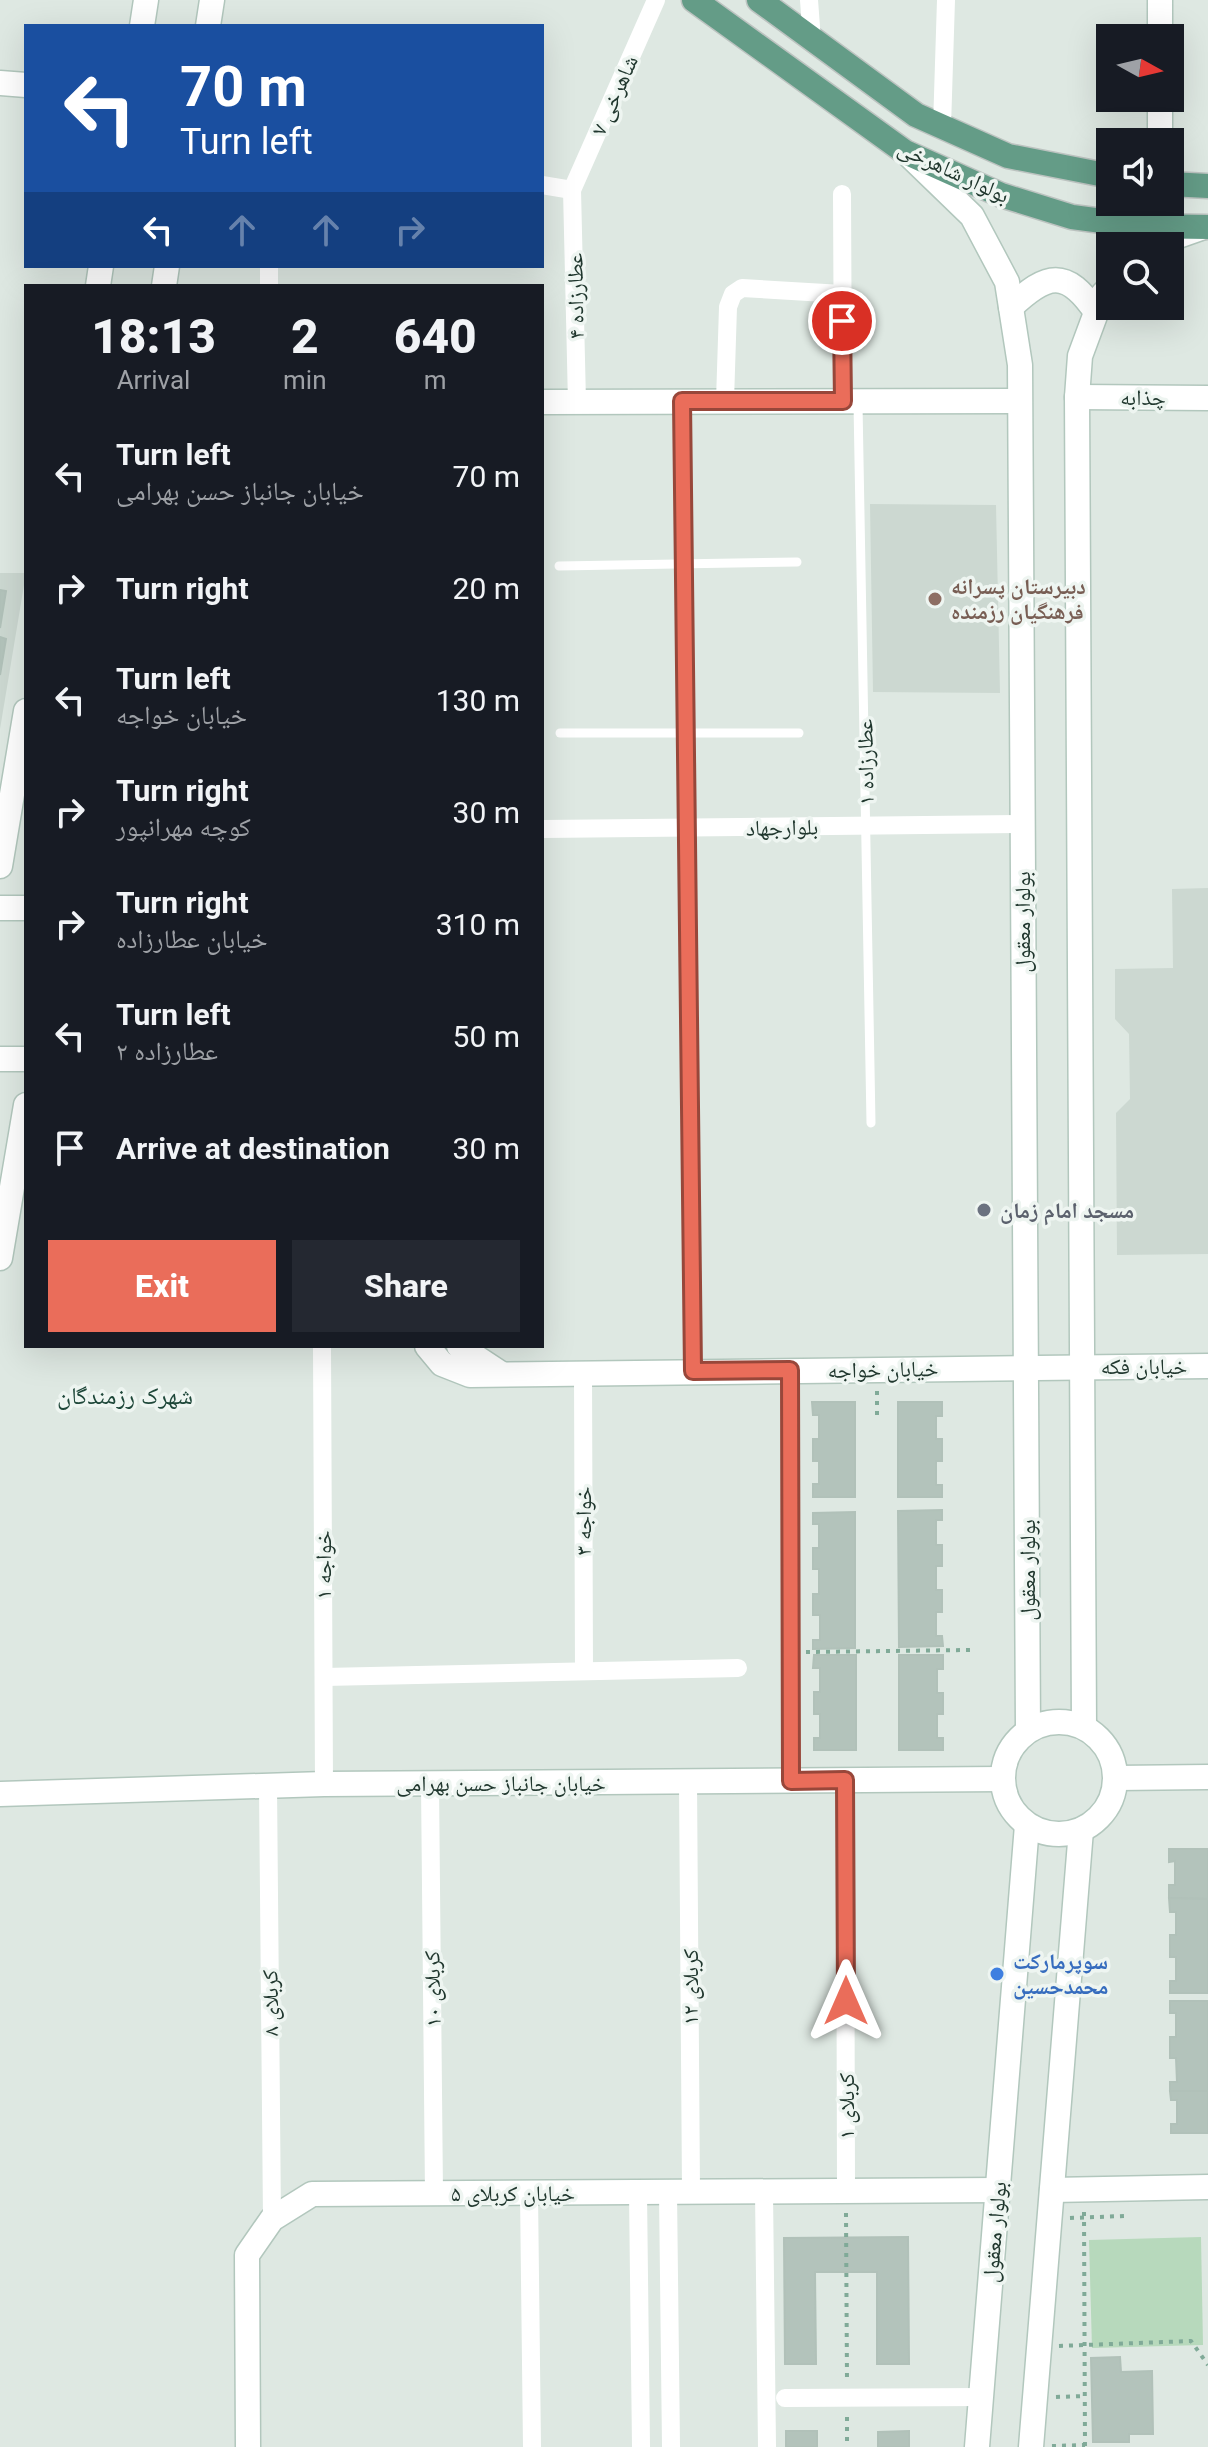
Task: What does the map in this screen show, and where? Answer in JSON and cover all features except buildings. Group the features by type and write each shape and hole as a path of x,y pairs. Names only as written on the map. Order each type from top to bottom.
{"main road":[{"name":"بولوار شاهرخی","path":"694,0 905,152 1001,195 1072,217 1140,226 1205,227"},
{"name":"بولوار شاهرخی","path":"759,0 916,115 1008,156 1096,173"},
{"path":"1184,185 1208,186"}],"street":[{"path":"142,24 146,0"},
{"path":"208,24 212,0"},
{"name":"شاهرخی ۷","path":"572,190 656,0"},
{"path":"809,0 812,40"},
{"path":"942,127 946,0"},
{"path":"1160,0 1160,24"},
{"path":"0,83 24,85"},
{"name":"بولوار معقول","path":"905,152 972,216 1007,282 1020,365 1028,1730"},
{"path":"544,185 572,190"},
{"name":"عطارزاده ۴","path":"572,190 577,402"},
{"path":"842,194 842,294 851,401"},
{"path":"1184,234 1205,227"},
{"path":"1011,307 1036,283 1059,280 1081,289 1096,312 1080,356 1077,397 1084,1727"},
{"path":"725,401 728,307 733,294 742,288 842,294"},
{"name":"چذابه","path":"1077,397 1208,398"},
{"path":"682,401 693,1371"},
{"path":"544,402 1019,401"},
{"path":"0,866 24,723"},
{"name":"بلوارجهاد","path":"544,829 1022,824"},
{"path":"0,908 24,908"},
{"path":"0,1059 24,1059"},
{"path":"0,1258 24,1117"},
{"name":"خواجه ۱","path":"322,1348 324,1784"},
{"name":"خیابان خواجه","path":"429,1348 442,1364 470,1375 1026,1367"},
{"path":"462,1348 500,1373"},
{"name":"خیابان فکه","path":"1026,1367 1208,1366"},
{"name":"خواجه ۳","path":"583,1372 584,1671"},
{"path":"324,1677 738,1668"},
{"path":"1056,1721 1084,1727 1101,1739 1112,1757 1116,1778 1106,1809 1081,1830 1053,1835 1027,1825 1014,1813 1002,1779 1005,1760 1014,1743 1028,1730 1056,1721"},
{"path":"1116,1778 1208,1777"},
{"name":"خیابان جانباز حسن بهرامی","path":"0,1794 324,1784 1002,1779"},
{"name":"کربلای ۱","path":"845,1780 846,2191"},
{"name":"کربلای ۱۲","path":"671,2447 680,2192 688,1781"},
{"name":"کربلای ۱۰","path":"430,1784 434,2194"},
{"name":"کربلای ۸","path":"268,1786 272,2219"},
{"name":"بولوار معقول","path":"977,2447 1027,1825"},
{"path":"1031,2447 1081,1830"},
{"path":"1052,2190 1208,2187"},
{"name":"خیابان کربلای ۵","path":"248,2447 247,2255 272,2219 312,2194 998,2190"},
{"path":"638,2192 641,2447"},
{"path":"764,2192 767,2447"},
{"path":"529,2193 532,2447"},
{"path":"785,2398 981,2397"}],"lane":[{"name":"عطارزاده ۱","path":"851,401 866,826 871,1123"},
{"path":"559,566 797,562"},
{"path":"560,733 799,733"},
{"path":"790,1370 791,1781"}],"path":[{"path":"806,1652 970,1650"},
{"path":"1045,2447 1085,2446 1085,2190"},
{"path":"846,2191 847,2447"},
{"path":"1064,2218 1124,2216"},
{"path":"1054,2346 1191,2341 1208,2365"},
{"path":"1035,2398 1085,2396"}],"shaded area":[{"name":"دبیرستان پسرانه فرهنگیان رزمنده","path":"870,504 996,505 1000,693 873,692"},
{"path":"0,573 24,573 24,585 0,729"},
{"path":"1208,888 1208,1254 1117,1255 1116,1113 1130,1099 1129,1034 1115,1019 1115,969 1173,968 1172,889"}],"green space":[{"path":"1201,2237 1203,2345 1092,2348 1089,2240"}],"place":[{"name":"دبیرستان پسرانه فرهنگیان رزمنده","path":"935,599"},
{"name":"مسجد امام زمان","path":"984,1210"},
{"name":"سوپرمارکت محمدحسین","path":"997,1974"}],"district":[{"name":"شهرک رزمندگان","path":"125,1396"}],"route":[{"path":"842,321 843,401 682,401 693,1371 790,1370 791,1781 845,1780 846,2001"}]}
